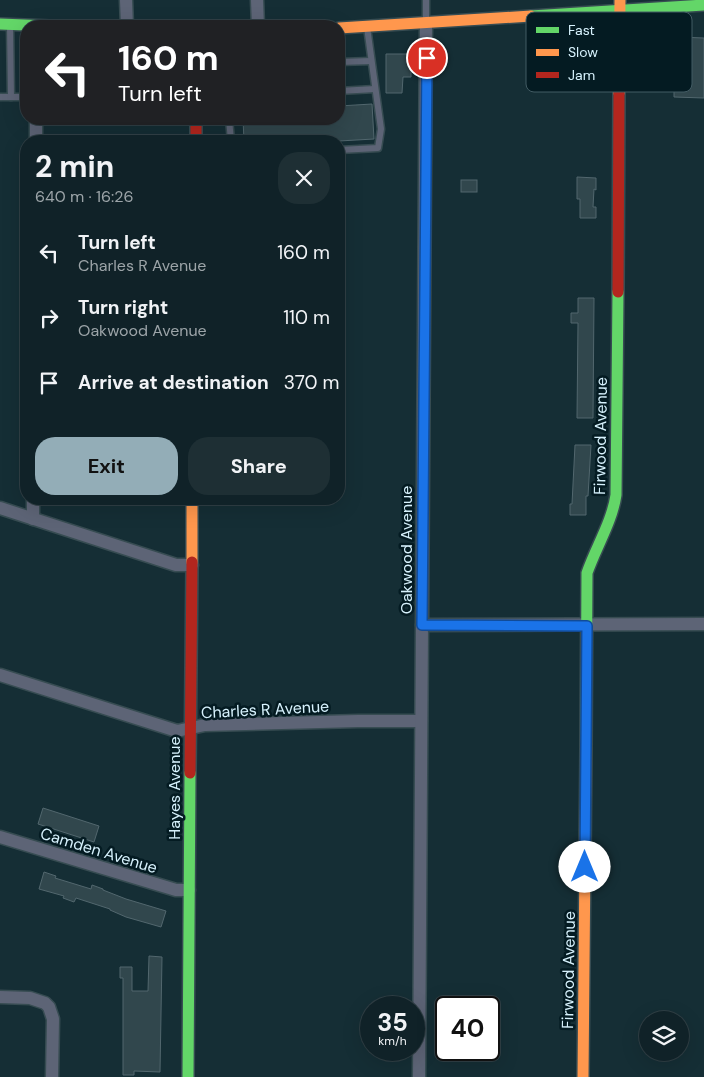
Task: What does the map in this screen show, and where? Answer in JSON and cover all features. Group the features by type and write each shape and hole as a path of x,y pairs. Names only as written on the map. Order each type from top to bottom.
{"street":[{"path":"126,0 127,20"},
{"path":"257,0 258,20"},
{"path":"545,12 620,5 704,5"},
{"path":"345,28 426,23 526,14"},
{"name":"Oakwood Avenue","path":"419,1077 426,23"},
{"path":"5,24 20,25"},
{"name":"Firwood Avenue","path":"583,1077 587,573 614,510 616,495 619,92"},
{"path":"33,519 34,505"},
{"name":"Hayes Avenue","path":"188,1077 192,505"},
{"path":"0,508 176,565 192,565"},
{"path":"422,625 587,626 704,624"},
{"name":"Charles R Avenue","path":"0,675 177,731 205,726 263,723 421,721"},
{"name":"Camden Avenue","path":"0,837 176,890 190,890"},
{"path":"0,997 30,998 45,1003 49,1007 53,1019 52,1077"}],"lane":[{"path":"426,0 426,23"},
{"path":"5,24 11,97"},
{"path":"345,150 378,148 381,129 370,61 367,26"},
{"path":"345,62 370,61"},
{"path":"345,91 375,89"},
{"path":"0,97 20,97"}],"building":[{"path":"692,38 704,38 704,98 674,97 674,92 692,92"},
{"path":"386,54 411,54 411,77 403,77 402,93 386,93"},
{"path":"372,104 374,139 345,141 345,135 244,135 243,125 345,125 345,106"},
{"path":"577,177 596,178 593,207 596,207 596,218 580,218 580,199 577,199"},
{"path":"461,180 477,180 477,192 461,192"},
{"path":"578,298 594,298 593,418 577,418 578,323 571,323 571,313 578,313"},
{"path":"575,445 591,445 586,515 570,515"},
{"path":"43,808 99,826 94,842 38,824"},
{"path":"44,872 56,876 55,878 91,889 92,885 126,899 166,911 161,927 126,917 110,909 76,898 74,902 63,898 64,896 39,889"},
{"path":"149,956 162,957 160,1072 134,1071 134,1075 123,1075 123,978 120,978 120,967 132,967 132,991 148,991"}],"traffic: fast":[{"path":"594,12 704,5"},
{"path":"0,24 20,25"},
{"path":"586,748 587,573 607,525 616,495 618,292"},
{"path":"188,1077 190,773"}],"traffic: slow":[{"path":"620,0 620,12"},
{"path":"345,28 526,16"},
{"path":"192,505 192,562"},
{"path":"583,1077 586,748"}],"traffic: jam":[{"path":"618,292 619,93"},
{"path":"196,125 196,135"},
{"path":"190,773 192,562"}],"route":[{"path":"427,58 422,625 587,626 585,867"}]}
